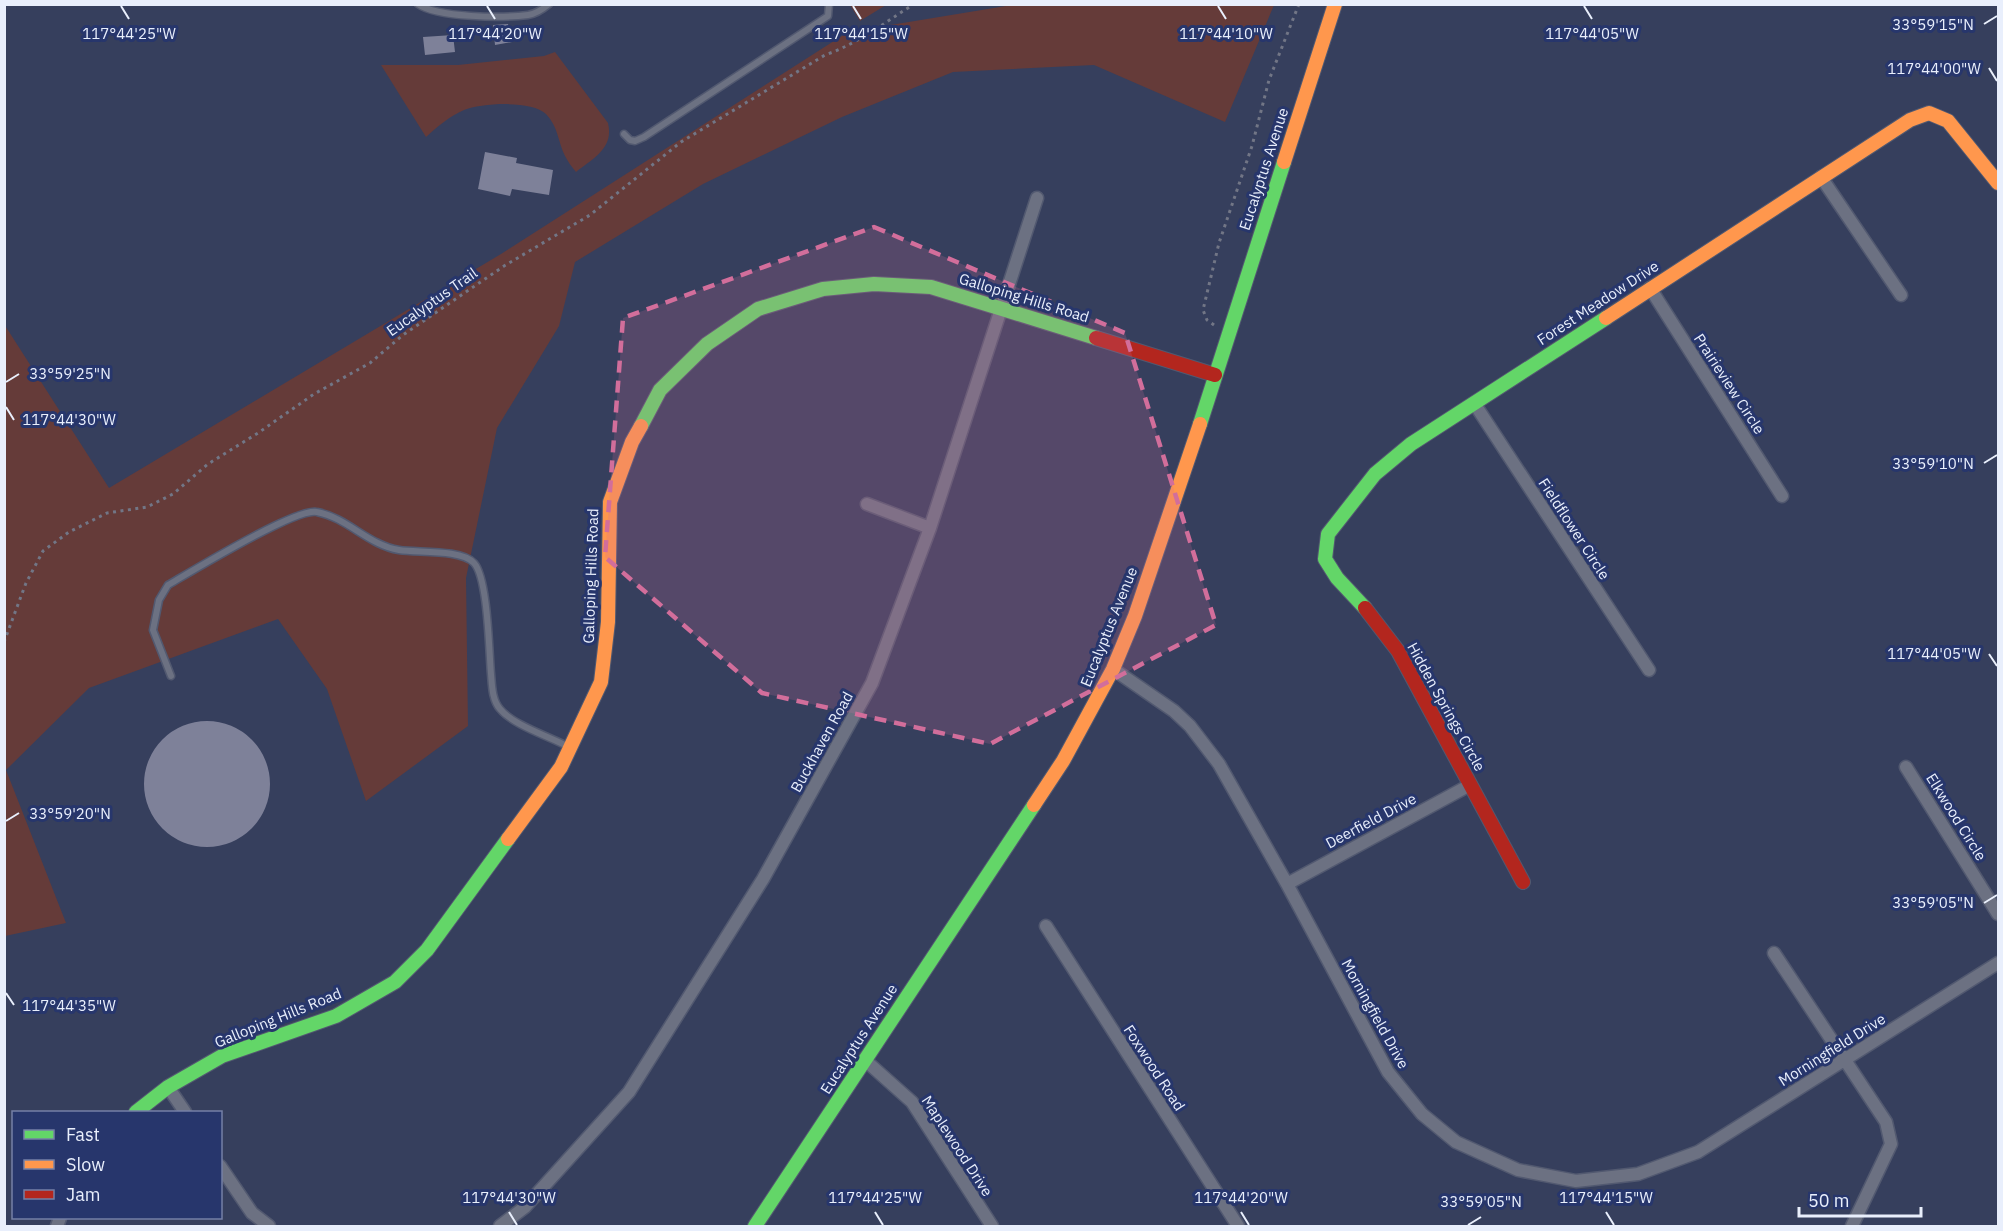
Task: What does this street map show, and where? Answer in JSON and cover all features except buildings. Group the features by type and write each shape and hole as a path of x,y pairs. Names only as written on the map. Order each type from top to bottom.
{"street":[{"name":"Eucalyptus Avenue","path":"755,1227 1063,761 1113,669 1142,595 1335,4"},
{"name":"Forest Meadow Drive","path":"1325,559 1328,534 1375,474 1411,444 1910,120 1929,113 1948,121 1998,183"},
{"path":"1821,177 1901,296"},
{"name":"Buckhaven Road","path":"500,1227 525,1207 629,1092 763,879 872,683 930,528 1037,198"},
{"name":"Galloping Hills Road","path":"138,1111 168,1087 222,1056 336,1016 395,982 427,950 561,767 601,681 608,622 610,502 632,442 660,390 707,344 758,309 823,289 874,284 931,287 1215,375"},
{"name":"Prairieview Circle","path":"1650,288 1782,496"},
{"name":"Fieldflower Circle","path":"1474,403 1648,670"},
{"path":"867,504 930,528"},
{"name":"Hidden Springs Circle","path":"1325,559 1336,578 1368,611 1398,651 1523,882"},
{"name":"Morningfield Drive","path":"1113,669 1174,711 1219,764 1287,884 1388,1072 1422,1114 1456,1142 1518,1170 1576,1181 1638,1174 1698,1152 1998,963"},
{"name":"Elkwood Circle","path":"1906,767 1998,914"},
{"name":"Deerfield Drive","path":"1287,884 1470,785"},
{"name":"Foxwood Road","path":"1046,926 1238,1227"},
{"path":"1774,952 1886,1122 1891,1144 1851,1227"},
{"name":"Maplewood Drive","path":"866,1061 912,1102 992,1227"},
{"path":"168,1087 184,1111"},
{"path":"222,1169 252,1213 269,1227"}],"lane":[{"path":"418,4 424,9 459,16 531,15 549,4"},
{"path":"624,134 634,141 644,137 828,16 829,4"},
{"path":"171,676 153,630 159,600 168,585 289,518 315,511 340,519 369,540 396,550 459,555 474,563 483,581 492,690 498,708 512,718 570,747"}],"path":[{"name":"Eucalyptus Trail","path":"4,642 26,583 44,551 69,532 107,513 147,507 173,494 208,464 314,394 370,363 403,335 504,266 590,214 681,142 825,55 848,47 876,31 914,4"},
{"path":"1228,330 1210,323 1204,315 1208,286 1227,215 1252,147 1269,80 1299,4"}],"highlighted area":[{"path":"874,227 1125,333 1216,625 990,744 762,693 605,557 623,318"}],"shaded area":[{"path":"850,5 886,5 860,21"},
{"path":"1012,5 1274,5 1225,122 1094,65 953,72 842,117 703,184 575,262 559,326 497,428 466,578 468,726 366,801 327,689 278,619 89,688 6,770 66,923 5,936 4,324 109,488 501,254 848,32"},
{"path":"555,52 608,123 609,132 605,146 596,157 576,172 565,156 550,119 546,114 530,106 494,104 464,110 449,118 426,137 381,65 458,65 544,56"}],"traffic: fast":[{"path":"1200,424 1284,162"},
{"path":"641,426 660,390 707,344 758,309 823,289 874,284 931,287 1096,338"},
{"path":"1365,608 1337,578 1325,559 1328,534 1375,474 1411,444 1606,318"},
{"path":"755,1226 1034,805"},
{"path":"137,1111 168,1087 222,1056 336,1016 395,982 427,950 508,839"}],"traffic: slow":[{"path":"1284,162 1335,4"},
{"path":"1606,318 1910,120 1929,113 1948,121 1998,183"},
{"path":"1034,805 1063,761 1113,669 1135,616 1200,424"},
{"path":"508,839 561,767 601,682 608,622 610,502 632,442 641,426"}],"traffic: jam":[{"path":"1096,338 1215,375"},
{"path":"1365,608 1398,651 1523,882"}]}
